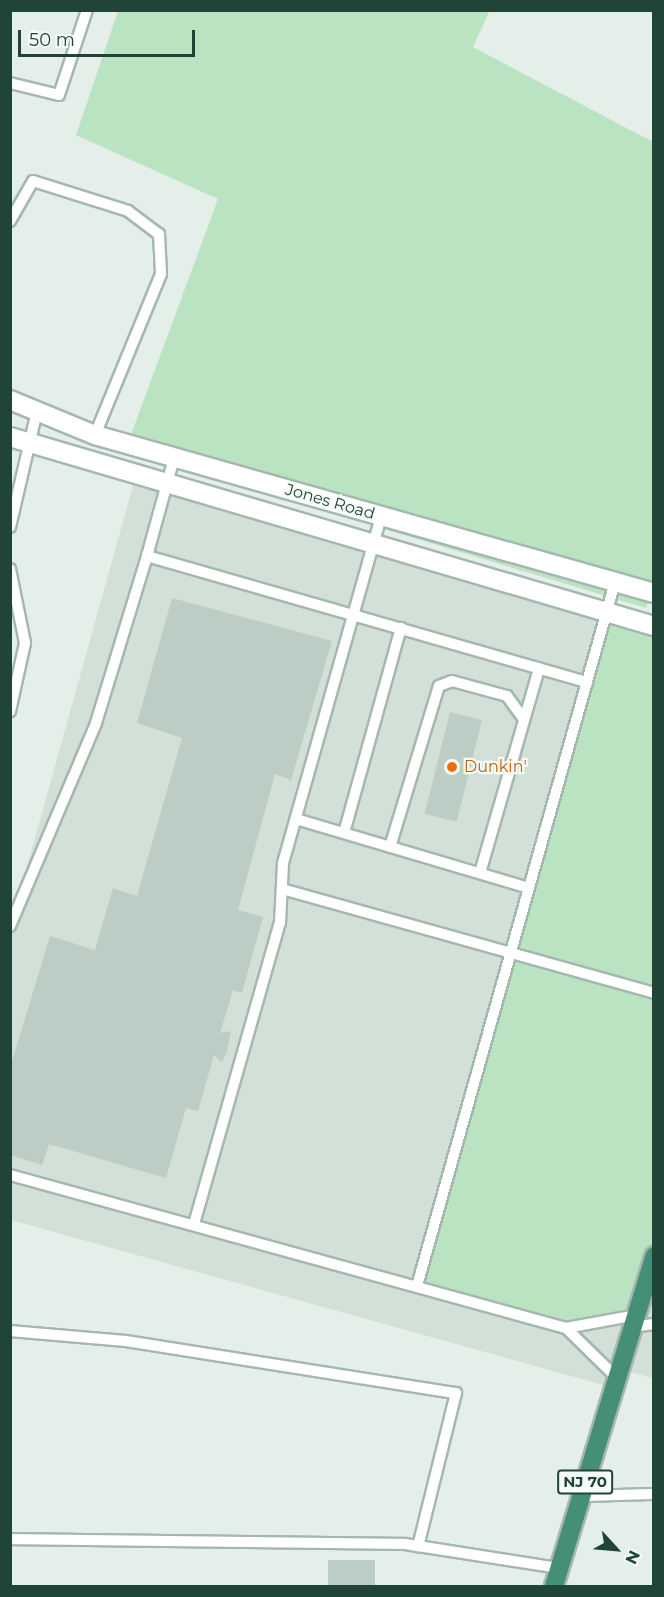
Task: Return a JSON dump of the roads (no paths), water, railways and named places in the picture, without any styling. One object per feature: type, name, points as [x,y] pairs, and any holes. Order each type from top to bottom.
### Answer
[{"type":"highway","name":"NJ 70","points":[[554,1587],[654,1256]]},
{"type":"street","name":"Jones Road","points":[[10,400],[95,435],[654,593]]},
{"type":"street","name":"Jones Road","points":[[10,437],[654,626]]},
{"type":"lane","points":[[10,83],[59,95],[87,10]]},
{"type":"lane","points":[[10,221],[33,181],[128,212],[159,234],[161,274],[95,435]]},
{"type":"lane","points":[[10,527],[37,411]]},
{"type":"lane","points":[[10,926],[96,723],[174,458]]},
{"type":"lane","points":[[194,1224],[279,923],[282,889],[296,819],[381,516]]},
{"type":"lane","points":[[147,556],[587,682]]},
{"type":"lane","points":[[10,569],[25,643],[10,711]]},
{"type":"lane","points":[[417,1286],[615,582]]},
{"type":"lane","points":[[344,833],[401,628]]},
{"type":"lane","points":[[480,873],[539,668]]},
{"type":"lane","points":[[390,847],[439,686],[452,681],[507,696],[524,719]]},
{"type":"lane","points":[[296,819],[529,888]]},
{"type":"lane","points":[[282,889],[654,993]]},
{"type":"lane","points":[[10,1175],[566,1328],[634,1321],[654,1324]]},
{"type":"lane","points":[[566,1328],[617,1378]]},
{"type":"lane","points":[[10,1331],[126,1341],[456,1393],[418,1546]]},
{"type":"lane","points":[[581,1496],[654,1494]]},
{"type":"lane","points":[[10,1539],[418,1546],[560,1568]]},
{"type":"place","name":"Dunkin'","points":[[452,767]]}]
